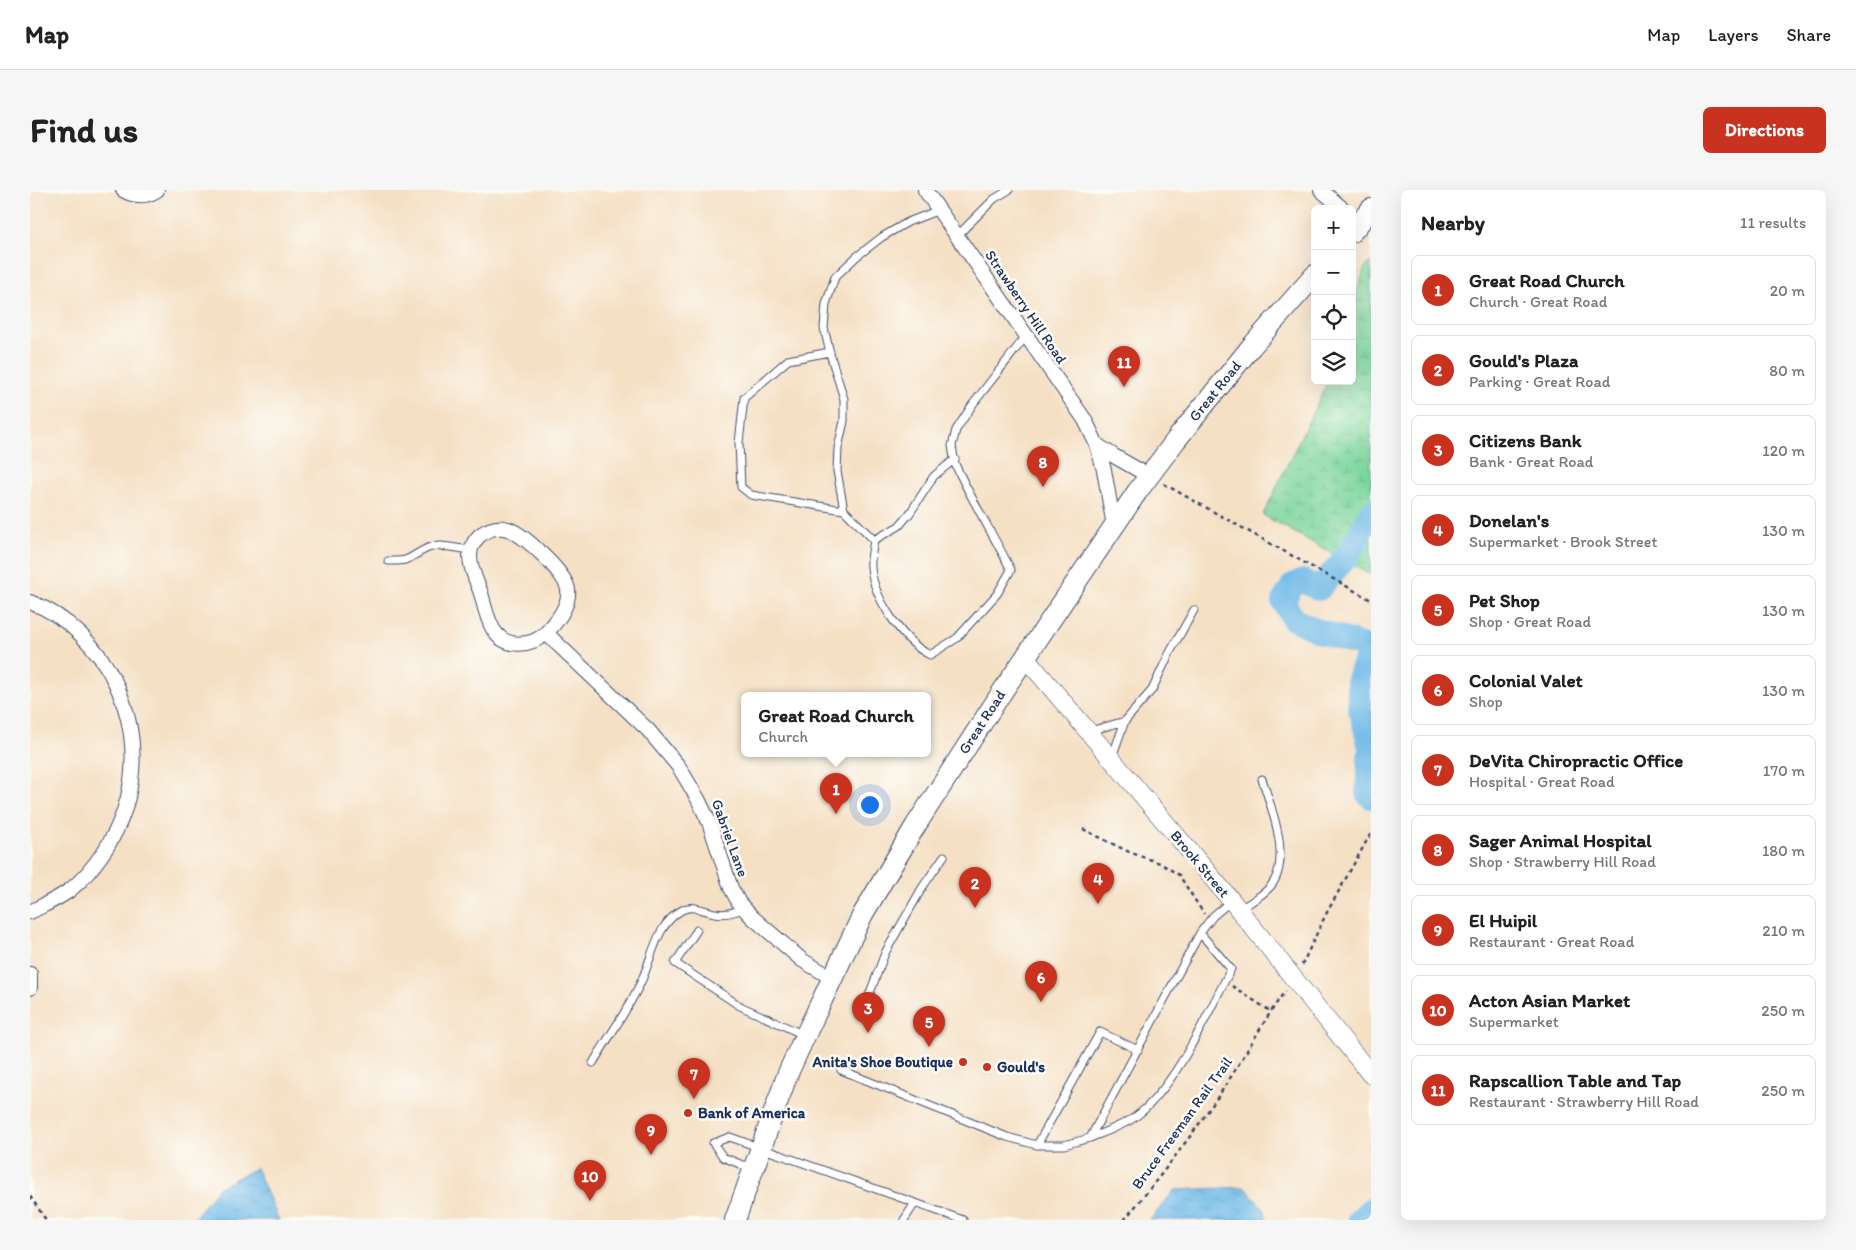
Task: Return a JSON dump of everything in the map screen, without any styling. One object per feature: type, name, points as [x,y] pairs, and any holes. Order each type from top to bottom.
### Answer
[{"type":"main road","name":"Great Road","points":[[735,1220],[788,1073],[875,892],[921,817],[1025,657],[1149,476],[1245,354],[1311,279]]},
{"type":"street","points":[[123,190],[137,195],[150,194],[157,190]]},
{"type":"street","name":"Strawberry Hill Road","points":[[925,190],[1085,420],[1098,445],[1114,526]]},
{"type":"street","points":[[1321,190],[1338,205]]},
{"type":"street","name":"Strawberry Hill Road","points":[[1098,445],[1149,476]]},
{"type":"street","points":[[494,528],[505,528],[515,532],[559,571],[567,584],[567,600],[546,633],[537,640],[518,644],[505,641],[496,634],[490,623],[472,565],[471,550],[483,532],[494,528]]},
{"type":"street","points":[[30,602],[57,616],[76,631],[94,647],[109,670],[128,714],[132,739],[133,770],[122,818],[113,838],[100,858],[71,889],[59,898],[30,912]]},
{"type":"street","name":"Gabriel Lane","points":[[546,633],[648,730],[679,766],[698,798],[731,888],[744,908],[802,960],[832,978]]},
{"type":"street","name":"Brook Street","points":[[1025,657],[1235,906],[1371,1075]]},
{"type":"street","points":[[30,974],[30,988]]},
{"type":"lane","points":[[957,236],[994,199],[1009,190]]},
{"type":"lane","points":[[874,540],[844,510],[837,472],[838,448],[844,421],[844,399],[824,328],[826,304],[835,277],[856,257],[882,237],[908,222],[939,210]]},
{"type":"lane","points":[[874,540],[871,568],[882,601],[906,638],[930,655],[957,638],[997,594],[1011,570],[993,533],[970,497],[954,459],[952,446],[956,430],[973,404],[1026,336]]},
{"type":"lane","points":[[830,352],[788,360],[744,398],[739,443],[741,487],[751,495],[844,510]]},
{"type":"lane","points":[[874,540],[899,526],[910,514],[934,476],[954,459]]},
{"type":"lane","points":[[388,561],[402,562],[413,558],[429,548],[444,547],[471,550]]},
{"type":"lane","points":[[1112,758],[1125,721],[1152,690],[1194,610]]},
{"type":"lane","points":[[1088,731],[1125,721]]},
{"type":"lane","points":[[1090,1138],[1200,933],[1213,916],[1271,886],[1280,865],[1277,830],[1262,779]]},
{"type":"lane","points":[[868,998],[885,953],[922,888],[944,856]]},
{"type":"lane","points":[[593,1063],[638,990],[661,931],[671,918],[683,909],[694,907],[715,914],[732,914],[744,908]]},
{"type":"lane","points":[[697,930],[675,963],[740,1006],[805,1036]]},
{"type":"lane","points":[[841,1070],[1007,1137],[1037,1145],[1064,1145],[1090,1138],[1135,1117],[1159,1094],[1178,1068],[1231,969],[1200,933]]},
{"type":"lane","points":[[1037,1145],[1100,1032],[1138,1050]]},
{"type":"lane","points":[[752,1169],[723,1157],[713,1143],[730,1137],[963,1220]]},
{"type":"lane","points":[[904,1220],[916,1203]]},
{"type":"path","points":[[1149,476],[1371,600]]},
{"type":"path","points":[[1083,829],[1129,852],[1160,863],[1179,875],[1209,921]]},
{"type":"path","points":[[1325,916],[1371,833]]},
{"type":"path","name":"Bruce Freeman Rail Trail","points":[[1124,1220],[1215,1101],[1270,1012],[1224,982]]},
{"type":"path","points":[[30,1196],[46,1220]]},
{"type":"green space","points":[[1371,262],[1371,575],[1263,515],[1326,385],[1356,385],[1356,295],[1365,267]]},
{"type":"water","points":[[256,1168],[279,1220],[193,1220],[218,1188]]},
{"type":"water","points":[[1244,1187],[1264,1208],[1267,1220],[1150,1220],[1175,1190]]},
{"type":"waterway","points":[[1371,512],[1350,552],[1319,589],[1303,581],[1293,585],[1283,601],[1293,619],[1316,630],[1364,646],[1368,652],[1358,679],[1360,709],[1370,747],[1367,793],[1371,797]]},
{"type":"waterway","points":[[1359,1220],[1371,1209]]},
{"type":"place","name":"Rapscallion Table and Tap","points":[[1124,387]]},
{"type":"place","name":"Sager Animal Hospital","points":[[1043,487]]},
{"type":"place","name":"Great Road Church","points":[[836,814]]},
{"type":"place","name":"Donelan's","points":[[1098,904]]},
{"type":"place","name":"Gould's Plaza","points":[[975,908]]},
{"type":"place","name":"Colonial Valet","points":[[1041,1002]]},
{"type":"place","name":"Citizens Bank","points":[[868,1033]]},
{"type":"place","name":"Pet Shop","points":[[929,1047]]},
{"type":"place","name":"Anita's Shoe Boutique","points":[[963,1062]]},
{"type":"place","name":"Gould's","points":[[987,1067]]},
{"type":"place","name":"DeVita Chiropractic Office","points":[[694,1099]]},
{"type":"place","name":"Bank of America","points":[[688,1113]]},
{"type":"place","name":"El Huipil","points":[[651,1155]]},
{"type":"place","name":"Acton Asian Market","points":[[590,1201]]}]
